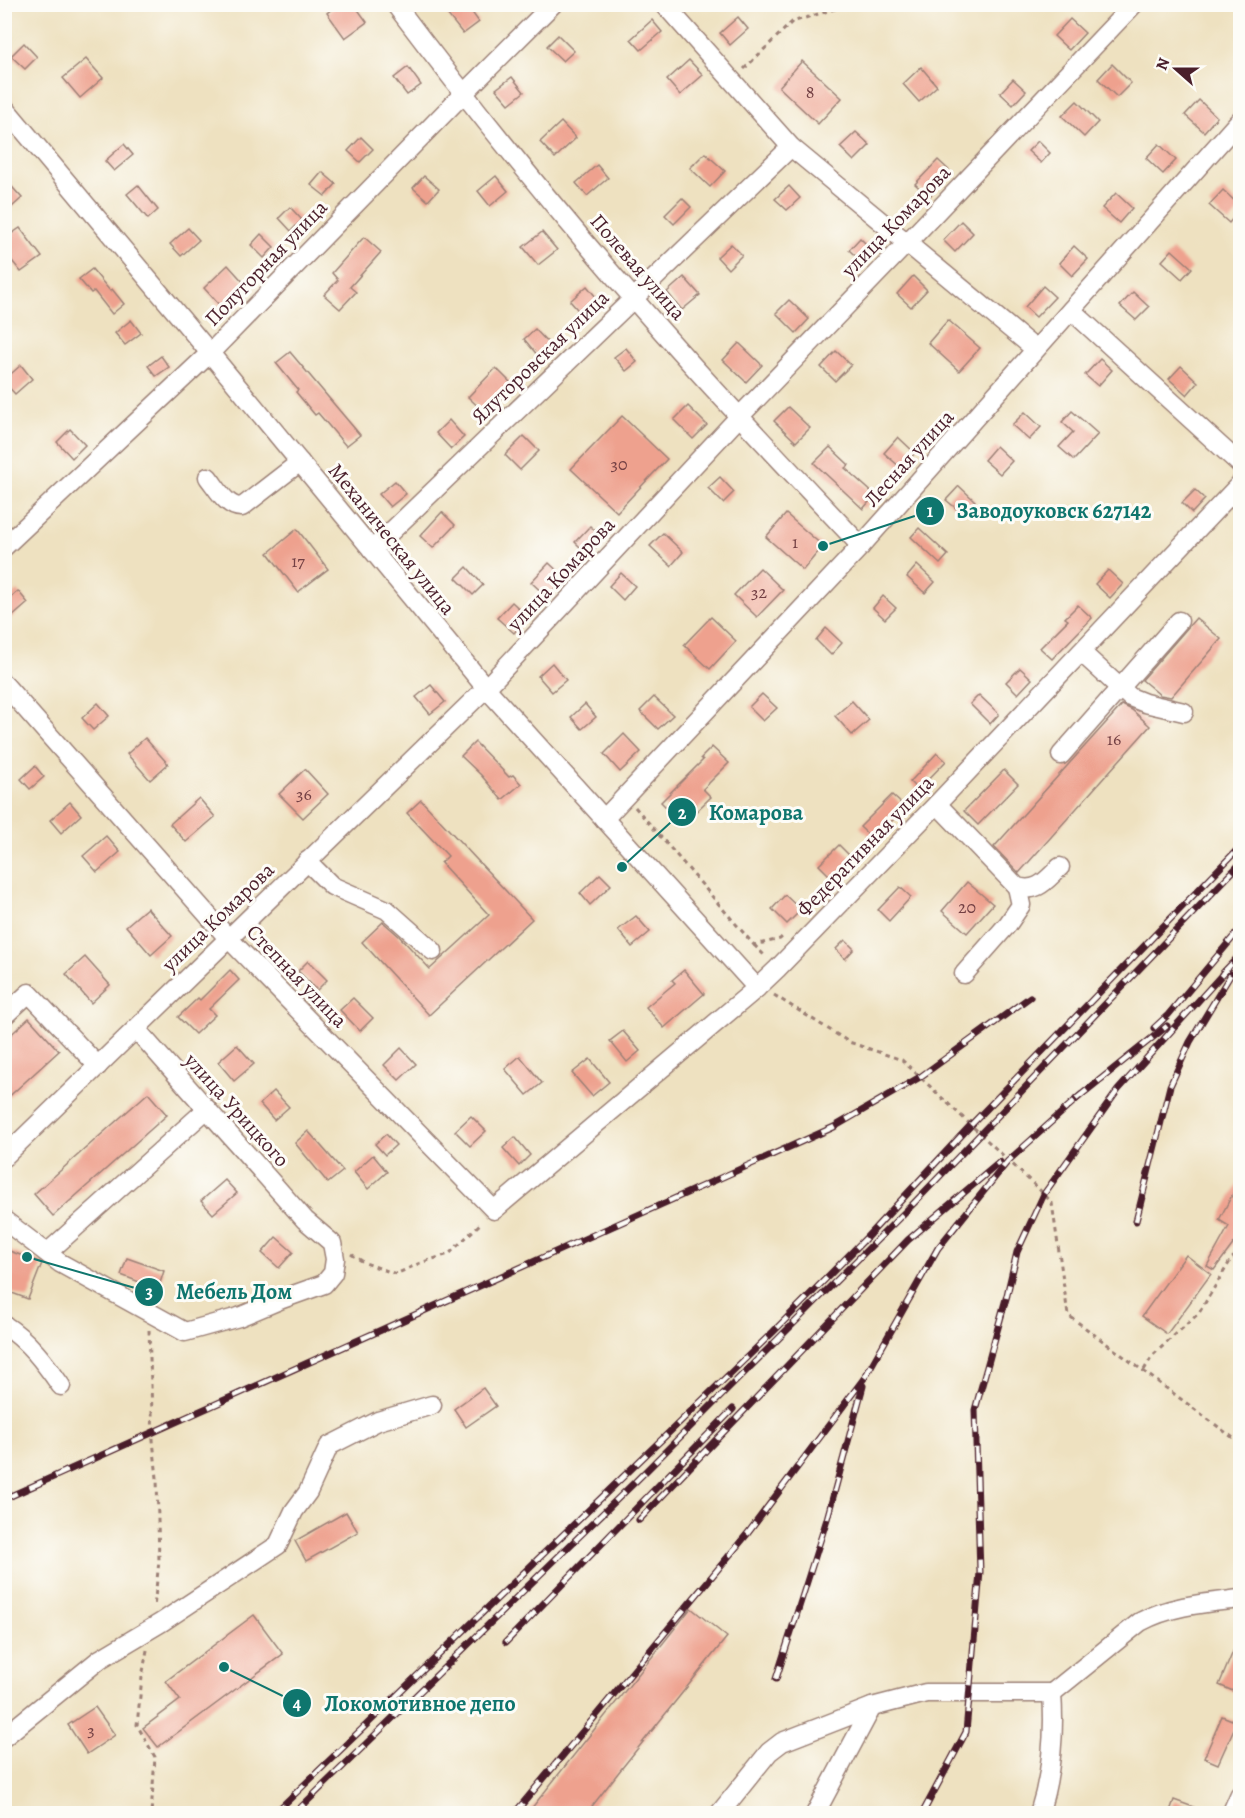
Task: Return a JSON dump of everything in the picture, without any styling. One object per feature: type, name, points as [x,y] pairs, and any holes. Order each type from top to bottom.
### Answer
[{"type":"street","name":"Полевая улица","points":[[395,4],[463,94],[633,298],[739,417],[861,546]]},
{"type":"street","name":"Полугорная улица","points":[[4,547],[210,353],[553,4]]},
{"type":"street","points":[[664,4],[791,147],[1035,349]]},
{"type":"street","name":"улица Комарова","points":[[7,1149],[98,1066],[486,688],[739,417],[1134,4]]},
{"type":"street","name":"Механическая улица","points":[[4,107],[486,688],[763,990]]},
{"type":"street","name":"Лесная улица","points":[[604,819],[861,546],[1240,120]]},
{"type":"street","name":"Ялуторовская улица","points":[[372,550],[791,147]]},
{"type":"street","points":[[1071,309],[1240,464]]},
{"type":"street","points":[[208,477],[230,504],[242,507],[300,462]]},
{"type":"street","name":"Федеративная улица","points":[[494,1210],[763,990],[777,969],[1240,484]]},
{"type":"street","points":[[1061,755],[1179,621]]},
{"type":"street","points":[[1081,652],[1134,700],[1184,712]]},
{"type":"street","name":"Степная улица","points":[[4,684],[228,938],[494,1210]]},
{"type":"street","points":[[937,804],[1017,887],[1027,890],[1040,887],[1060,867]]},
{"type":"street","points":[[307,861],[332,886],[387,910],[433,951]]},
{"type":"street","points":[[964,974],[1008,924],[1021,905],[1017,887]]},
{"type":"street","points":[[4,1016],[29,993],[98,1066]]},
{"type":"street","name":"улица Урицкого","points":[[136,1029],[305,1220],[332,1243]]},
{"type":"street","points":[[53,1258],[207,1109]]},
{"type":"street","points":[[4,1220],[53,1258],[185,1332],[239,1317],[324,1284],[333,1273],[335,1260],[332,1243]]},
{"type":"street","points":[[4,1325],[42,1360],[61,1386]]},
{"type":"street","points":[[4,1737],[100,1659],[162,1622],[278,1545],[294,1511],[308,1492],[329,1446],[378,1421],[432,1405]]},
{"type":"street","points":[[719,1814],[769,1752],[782,1742],[872,1707],[926,1693],[1052,1693],[1140,1622],[1153,1615],[1181,1606],[1240,1599]]},
{"type":"street","points":[[1039,1814],[1050,1771],[1053,1747],[1052,1693]]},
{"type":"street","points":[[815,1814],[872,1707]]},
{"type":"street","points":[[1231,1814],[1240,1794]]},
{"type":"path","points":[[732,81],[792,22],[852,4]]},
{"type":"path","points":[[626,796],[777,969]]},
{"type":"path","points":[[754,945],[780,939],[786,934]]},
{"type":"path","points":[[763,990],[849,1042],[902,1060],[1044,1194],[1052,1203],[1068,1315],[1240,1443]]},
{"type":"path","points":[[332,1243],[365,1263],[396,1274],[420,1263],[449,1254],[494,1210]]},
{"type":"path","points":[[1144,1371],[1153,1355],[1199,1313],[1232,1258],[1240,1253]]},
{"type":"path","points":[[149,1312],[153,1440]]},
{"type":"building","points":[[338,4],[354,4],[367,22],[345,38],[327,13]]},
{"type":"building","points":[[460,4],[466,4],[479,22],[463,34],[447,14]]},
{"type":"building","points":[[738,17],[748,29],[730,45],[720,33]]},
{"type":"building","points":[[1070,19],[1085,33],[1069,50],[1054,36]]},
{"type":"building","points":[[652,20],[662,32],[641,50],[631,39]]},
{"type":"building","points":[[558,35],[574,51],[563,61],[547,46]]},
{"type":"building","points":[[24,43],[37,57],[25,69],[11,56]]},
{"type":"building","points":[[86,59],[103,78],[80,98],[63,78]]},
{"type":"building","points":[[689,60],[703,75],[680,95],[667,80]]},
{"type":"building","points":[[802,61],[842,98],[818,124],[779,87]]},
{"type":"building","points":[[1112,64],[1131,83],[1117,97],[1098,79]]},
{"type":"building","points":[[408,67],[421,85],[407,95],[394,78]]},
{"type":"building","points":[[921,67],[937,86],[919,102],[903,84]]},
{"type":"building","points":[[512,77],[524,92],[509,104],[496,89]]},
{"type":"building","points":[[1013,79],[1026,91],[1013,105],[1000,93]]},
{"type":"building","points":[[1199,100],[1217,117],[1204,132],[1185,115]]},
{"type":"building","points":[[1077,101],[1098,122],[1084,137],[1062,116]]},
{"type":"building","points":[[561,122],[576,138],[555,158],[540,142]]},
{"type":"building","points":[[856,132],[870,145],[854,161],[840,147]]},
{"type":"building","points":[[361,137],[373,149],[360,162],[348,151]]},
{"type":"building","points":[[1038,141],[1050,153],[1041,163],[1028,151]]},
{"type":"building","points":[[124,144],[133,155],[114,171],[105,161]]},
{"type":"building","points":[[1159,144],[1176,160],[1163,174],[1146,158]]},
{"type":"building","points":[[705,153],[725,171],[710,187],[690,168]]},
{"type":"building","points":[[938,160],[952,173],[929,197],[915,184]]},
{"type":"building","points":[[597,165],[608,178],[587,196],[576,183]]},
{"type":"building","points":[[322,172],[336,184],[325,196],[311,185]]},
{"type":"building","points":[[424,176],[439,189],[428,201],[413,188]]},
{"type":"building","points":[[496,176],[508,191],[490,206],[478,191]]},
{"type":"building","points":[[4,178],[22,198],[4,214]]},
{"type":"building","points":[[138,185],[158,210],[148,219],[127,194]]},
{"type":"building","points":[[789,186],[800,198],[787,210],[775,199]]},
{"type":"building","points":[[1223,190],[1240,206],[1240,210],[1229,223],[1209,205]]},
{"type":"building","points":[[1116,193],[1132,208],[1119,223],[1102,208]]},
{"type":"building","points":[[682,198],[691,207],[674,224],[665,215]]},
{"type":"building","points":[[290,207],[302,220],[291,231],[279,218]]},
{"type":"building","points":[[961,221],[973,233],[955,252],[943,240]]},
{"type":"building","points":[[20,228],[42,257],[21,272],[4,251],[4,239]]},
{"type":"building","points":[[188,228],[199,240],[181,256],[170,244]]},
{"type":"building","points":[[542,232],[557,250],[538,265],[523,247]]},
{"type":"building","points":[[261,234],[274,247],[264,258],[251,245]]},
{"type":"building","points":[[364,237],[381,252],[350,287],[356,292],[340,309],[324,295],[338,280],[332,273]]},
{"type":"building","points":[[860,238],[875,253],[864,264],[849,250]]},
{"type":"building","points":[[731,244],[742,255],[728,269],[717,257]]},
{"type":"building","points":[[1074,246],[1088,259],[1072,276],[1059,263]]},
{"type":"building","points":[[1172,250],[1192,268],[1182,279],[1162,261]]},
{"type":"building","points":[[228,265],[246,285],[222,308],[204,288]]},
{"type":"building","points":[[92,269],[124,304],[112,314],[94,291],[91,293],[79,279]]},
{"type":"building","points":[[913,276],[927,290],[911,307],[897,294]]},
{"type":"building","points":[[684,277],[700,295],[682,310],[667,292]]},
{"type":"building","points":[[587,286],[600,302],[583,316],[570,301]]},
{"type":"building","points":[[1043,286],[1055,297],[1036,317],[1025,307]]},
{"type":"building","points":[[1133,292],[1149,307],[1136,320],[1120,306]]},
{"type":"building","points":[[789,300],[809,319],[796,333],[776,313]]},
{"type":"building","points":[[131,320],[141,333],[125,345],[115,333]]},
{"type":"building","points":[[948,320],[980,348],[959,371],[928,343]]},
{"type":"building","points":[[535,329],[551,346],[539,357],[524,339]]},
{"type":"building","points":[[739,343],[762,365],[746,382],[723,360]]},
{"type":"building","points":[[626,348],[637,362],[626,371],[614,357]]},
{"type":"building","points":[[836,351],[851,365],[835,381],[821,367]]},
{"type":"building","points":[[290,352],[360,435],[346,446],[318,413],[315,415],[276,363]]},
{"type":"building","points":[[161,356],[169,367],[156,376],[148,366]]},
{"type":"building","points":[[1100,359],[1112,370],[1098,386],[1085,375]]},
{"type":"building","points":[[21,365],[32,379],[15,394],[4,380]]},
{"type":"building","points":[[1181,366],[1198,382],[1187,395],[1169,379]]},
{"type":"building","points":[[496,368],[514,386],[486,414],[468,397]]},
{"type":"building","points":[[688,406],[707,425],[693,439],[674,420]]},
{"type":"building","points":[[788,407],[810,428],[796,442],[774,421]]},
{"type":"building","points":[[1072,411],[1098,434],[1074,460],[1059,447],[1073,432],[1062,422]]},
{"type":"building","points":[[1025,412],[1041,427],[1029,440],[1012,425]]},
{"type":"building","points":[[622,416],[667,459],[617,512],[571,469]]},
{"type":"building","points":[[449,420],[464,437],[451,449],[436,433]]},
{"type":"building","points":[[70,429],[85,445],[72,458],[57,442]]},
{"type":"building","points":[[524,436],[539,451],[520,470],[505,455]]},
{"type":"building","points":[[898,437],[915,453],[901,468],[884,453]]},
{"type":"building","points":[[996,446],[1012,461],[1000,474],[984,460]]},
{"type":"building","points":[[830,447],[849,465],[845,468],[875,495],[863,509],[814,463]]},
{"type":"building","points":[[720,477],[734,492],[723,503],[708,488]]},
{"type":"building","points":[[395,481],[406,494],[390,507],[379,494]]},
{"type":"building","points":[[959,486],[975,501],[963,514],[946,500]]},
{"type":"building","points":[[1195,490],[1205,499],[1192,513],[1182,503]]},
{"type":"building","points":[[442,512],[455,525],[433,548],[420,536]]},
{"type":"building","points":[[786,514],[823,546],[803,570],[766,537]]},
{"type":"building","points":[[590,526],[604,539],[588,555],[575,542]]},
{"type":"building","points":[[919,528],[948,555],[940,564],[911,537]]},
{"type":"building","points":[[297,529],[328,569],[298,592],[268,553]]},
{"type":"building","points":[[663,533],[683,552],[671,566],[650,546]]},
{"type":"building","points":[[549,563],[565,578],[547,597],[531,582]]},
{"type":"building","points":[[917,565],[935,582],[925,593],[907,577]]},
{"type":"building","points":[[467,567],[483,585],[473,595],[456,578]]},
{"type":"building","points":[[760,568],[783,590],[757,617],[734,595]]},
{"type":"building","points":[[1108,570],[1123,584],[1110,598],[1095,584]]},
{"type":"building","points":[[621,573],[635,586],[623,600],[609,586]]},
{"type":"building","points":[[18,591],[28,603],[4,624],[4,603]]},
{"type":"building","points":[[883,596],[896,608],[885,619],[873,608]]},
{"type":"building","points":[[512,602],[528,617],[514,633],[497,618]]},
{"type":"building","points":[[1078,605],[1092,618],[1052,659],[1040,648],[1068,620],[1065,618]]},
{"type":"building","points":[[711,617],[736,641],[710,669],[684,645]]},
{"type":"building","points":[[1196,618],[1221,639],[1171,697],[1160,695],[1142,680]]},
{"type":"building","points":[[826,628],[842,643],[831,655],[816,640]]},
{"type":"building","points":[[552,663],[566,680],[552,692],[538,676]]},
{"type":"building","points":[[1020,668],[1032,679],[1018,694],[1006,682]]},
{"type":"building","points":[[431,685],[445,702],[430,714],[416,697]]},
{"type":"building","points":[[762,694],[777,708],[763,721],[749,707]]},
{"type":"building","points":[[979,695],[999,714],[990,724],[970,704]]},
{"type":"building","points":[[654,697],[673,715],[658,729],[640,711]]},
{"type":"building","points":[[852,701],[869,720],[852,735],[835,716]]},
{"type":"building","points":[[98,703],[109,716],[93,730],[82,718]]},
{"type":"building","points":[[585,704],[596,717],[582,729],[571,717]]},
{"type":"building","points":[[1122,705],[1132,710],[1150,726],[1019,873],[994,847]]},
{"type":"building","points":[[624,734],[641,752],[620,772],[604,754]]},
{"type":"building","points":[[145,738],[168,764],[150,780],[127,754]]},
{"type":"building","points":[[475,742],[509,777],[513,775],[521,784],[502,800],[461,756]]},
{"type":"building","points":[[712,747],[729,763],[703,789],[711,797],[683,824],[661,802],[703,760],[701,758]]},
{"type":"building","points":[[937,753],[946,761],[918,790],[910,782]]},
{"type":"building","points":[[35,766],[44,777],[30,789],[21,779]]},
{"type":"building","points":[[305,769],[328,794],[303,818],[279,794]]},
{"type":"building","points":[[1004,770],[1018,784],[978,825],[964,811]]},
{"type":"building","points":[[892,795],[905,807],[874,840],[860,827]]},
{"type":"building","points":[[199,798],[215,817],[186,842],[170,824]]},
{"type":"building","points":[[421,800],[532,919],[429,1015],[362,942],[383,922],[430,969],[489,915],[441,863],[448,856],[407,813]]},
{"type":"building","points":[[70,802],[81,815],[61,833],[50,820]]},
{"type":"building","points":[[106,836],[120,852],[97,872],[83,856]]},
{"type":"building","points":[[839,845],[854,860],[835,881],[819,865]]},
{"type":"building","points":[[600,874],[611,885],[590,905],[580,893]]},
{"type":"building","points":[[967,882],[993,904],[967,933],[942,911]]},
{"type":"building","points":[[900,887],[911,897],[889,921],[878,910]]},
{"type":"building","points":[[785,895],[801,910],[787,924],[772,909]]},
{"type":"building","points":[[147,908],[172,936],[151,955],[126,926]]},
{"type":"building","points":[[636,916],[650,932],[632,947],[618,930]]},
{"type":"building","points":[[845,940],[854,949],[845,959],[836,949]]},
{"type":"building","points":[[85,957],[110,985],[91,1003],[66,974]]},
{"type":"building","points":[[308,961],[327,980],[317,990],[298,971]]},
{"type":"building","points":[[230,970],[239,980],[209,1009],[215,1015],[195,1034],[178,1017],[198,998],[200,1000]]},
{"type":"building","points":[[684,970],[704,994],[664,1028],[646,1007],[675,983],[672,980]]},
{"type":"building","points":[[353,998],[373,1018],[360,1031],[340,1010]]},
{"type":"building","points":[[29,1018],[59,1051],[4,1101],[4,1041]]},
{"type":"building","points":[[623,1031],[640,1051],[627,1062],[610,1041]]},
{"type":"building","points":[[237,1045],[254,1064],[234,1081],[218,1062]]},
{"type":"building","points":[[401,1048],[416,1064],[399,1080],[384,1065]]},
{"type":"building","points":[[520,1056],[542,1083],[527,1095],[505,1069]]},
{"type":"building","points":[[590,1059],[609,1082],[592,1096],[572,1073]]},
{"type":"building","points":[[274,1091],[289,1107],[274,1120],[260,1104]]},
{"type":"building","points":[[148,1093],[167,1115],[53,1216],[34,1194]]},
{"type":"building","points":[[471,1116],[486,1131],[470,1146],[455,1131]]},
{"type":"building","points":[[308,1131],[343,1171],[328,1183],[295,1143]]},
{"type":"building","points":[[386,1134],[396,1145],[385,1155],[375,1144]]},
{"type":"building","points":[[515,1137],[530,1155],[519,1166],[503,1148]]},
{"type":"building","points":[[373,1155],[387,1172],[368,1189],[354,1172]]},
{"type":"building","points":[[225,1180],[237,1193],[213,1214],[201,1201]]},
{"type":"building","points":[[1240,1180],[1240,1246],[1234,1243],[1214,1270],[1207,1266],[1229,1226],[1219,1220]]},
{"type":"building","points":[[276,1237],[293,1252],[279,1268],[262,1253]]},
{"type":"building","points":[[4,1249],[42,1263],[28,1299],[4,1290]]},
{"type":"building","points":[[1186,1255],[1211,1274],[1167,1334],[1142,1316]]},
{"type":"building","points":[[127,1258],[164,1271],[158,1289],[121,1275]]},
{"type":"building","points":[[483,1388],[496,1406],[466,1427],[454,1409]]},
{"type":"building","points":[[346,1512],[358,1532],[306,1561],[295,1541]]},
{"type":"building","points":[[691,1608],[727,1637],[586,1814],[527,1814]]},
{"type":"building","points":[[254,1615],[283,1654],[158,1747],[143,1728],[180,1700],[166,1681]]},
{"type":"building","points":[[1240,1635],[1240,1694],[1219,1685]]},
{"type":"building","points":[[95,1707],[115,1735],[87,1754],[68,1725]]},
{"type":"building","points":[[1222,1716],[1237,1722],[1218,1764],[1204,1758]]},
{"type":"building","points":[[1174,1800],[1207,1812],[1207,1814],[1169,1814]]},
{"type":"railway","points":[[274,1814],[773,1332],[1240,847]]},
{"type":"railway","points":[[294,1814],[636,1481],[914,1203],[1240,864]]},
{"type":"railway","points":[[1154,1028],[1168,1015],[1240,929]]},
{"type":"railway","points":[[1222,974],[1240,955]]},
{"type":"railway","points":[[922,1814],[966,1732],[980,1572],[975,1410],[1017,1252],[1044,1194],[1118,1090],[1227,969]]},
{"type":"railway","points":[[1136,1221],[1170,1086],[1190,1042],[1231,974]]},
{"type":"railway","points":[[4,1499],[834,1127],[920,1077],[1030,997]]},
{"type":"railway","points":[[1076,1099],[1167,1026]]},
{"type":"railway","points":[[514,1814],[748,1533],[865,1377],[938,1248],[1008,1161],[1081,1095]]},
{"type":"railway","points":[[639,1520],[908,1240],[1000,1162]]},
{"type":"railway","points":[[776,1679],[827,1519],[863,1386]]},
{"type":"railway","points":[[506,1642],[733,1409]]},
{"type":"place","name":"Заводоуковск 627142","points":[[823,546]]},
{"type":"place","name":"Комарова","points":[[622,867]]},
{"type":"place","name":"Мебель Дом","points":[[27,1257]]},
{"type":"place","name":"Локомотивное депо","points":[[224,1667]]}]
